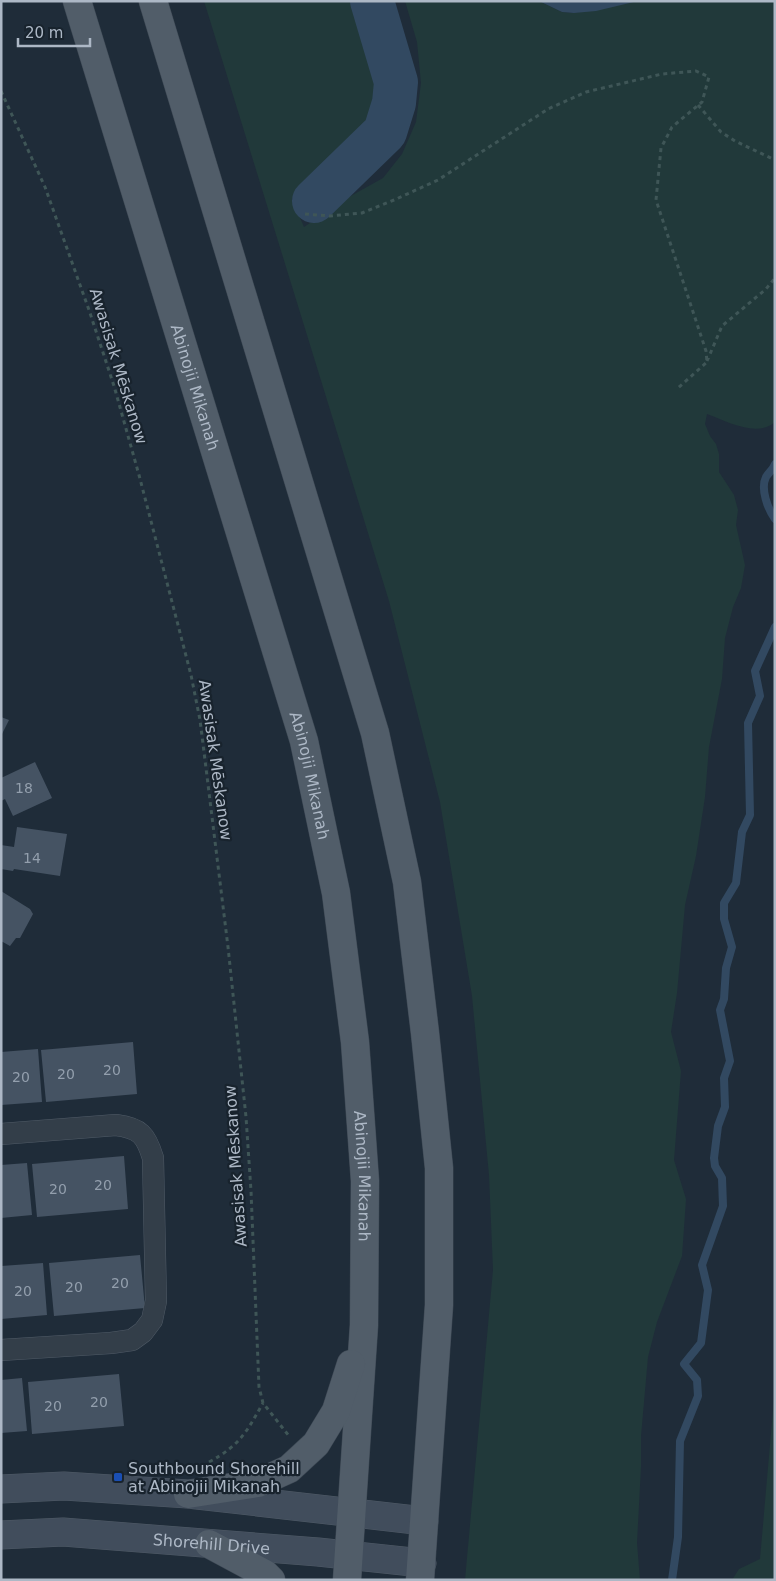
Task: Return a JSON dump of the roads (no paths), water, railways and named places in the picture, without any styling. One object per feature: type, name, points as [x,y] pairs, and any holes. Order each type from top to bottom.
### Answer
[{"type":"main road","name":"Abinojii Mikanah","points":[[77,1],[304,741],[336,893],[355,1042],[365,1181],[364,1325],[348,1568]]},
{"type":"main road","points":[[153,1],[376,733],[407,882],[439,1168],[439,1306],[421,1571]]},
{"type":"main road","points":[[188,1494],[258,1483],[289,1469],[307,1454],[316,1444],[336,1411],[364,1325]]},
{"type":"main road","points":[[209,1544],[265,1574],[271,1580]]},
{"type":"street","points":[[1,1134],[116,1125],[138,1130],[147,1140],[153,1158],[156,1301],[152,1320],[143,1332],[132,1340],[1,1350]]},
{"type":"street","points":[[1,1489],[64,1486],[188,1494],[424,1522]]},
{"type":"street","name":"Shorehill Drive","points":[[1,1535],[63,1532],[318,1552],[348,1568],[421,1571]]},
{"type":"water","points":[[539,1],[638,1],[596,11],[574,13],[562,12]]},
{"type":"waterway","points":[[314,201],[385,132],[394,103],[396,82],[372,1]]},
{"type":"waterway","points":[[775,464],[764,482],[767,504],[775,519]]},
{"type":"waterway","points":[[672,1580],[678,1537],[680,1441],[698,1396],[697,1380],[684,1364],[701,1343],[708,1290],[702,1265],[723,1206],[722,1178],[715,1166],[714,1158],[718,1126],[725,1107],[724,1078],[730,1061],[720,1010],[724,999],[726,968],[732,947],[724,919],[724,903],[736,883],[742,832],[750,815],[748,723],[760,696],[755,671],[775,627]]},
{"type":"place","name":"Southbound Shorehill at Abinojii Mikanah","points":[[118,1477]]}]
